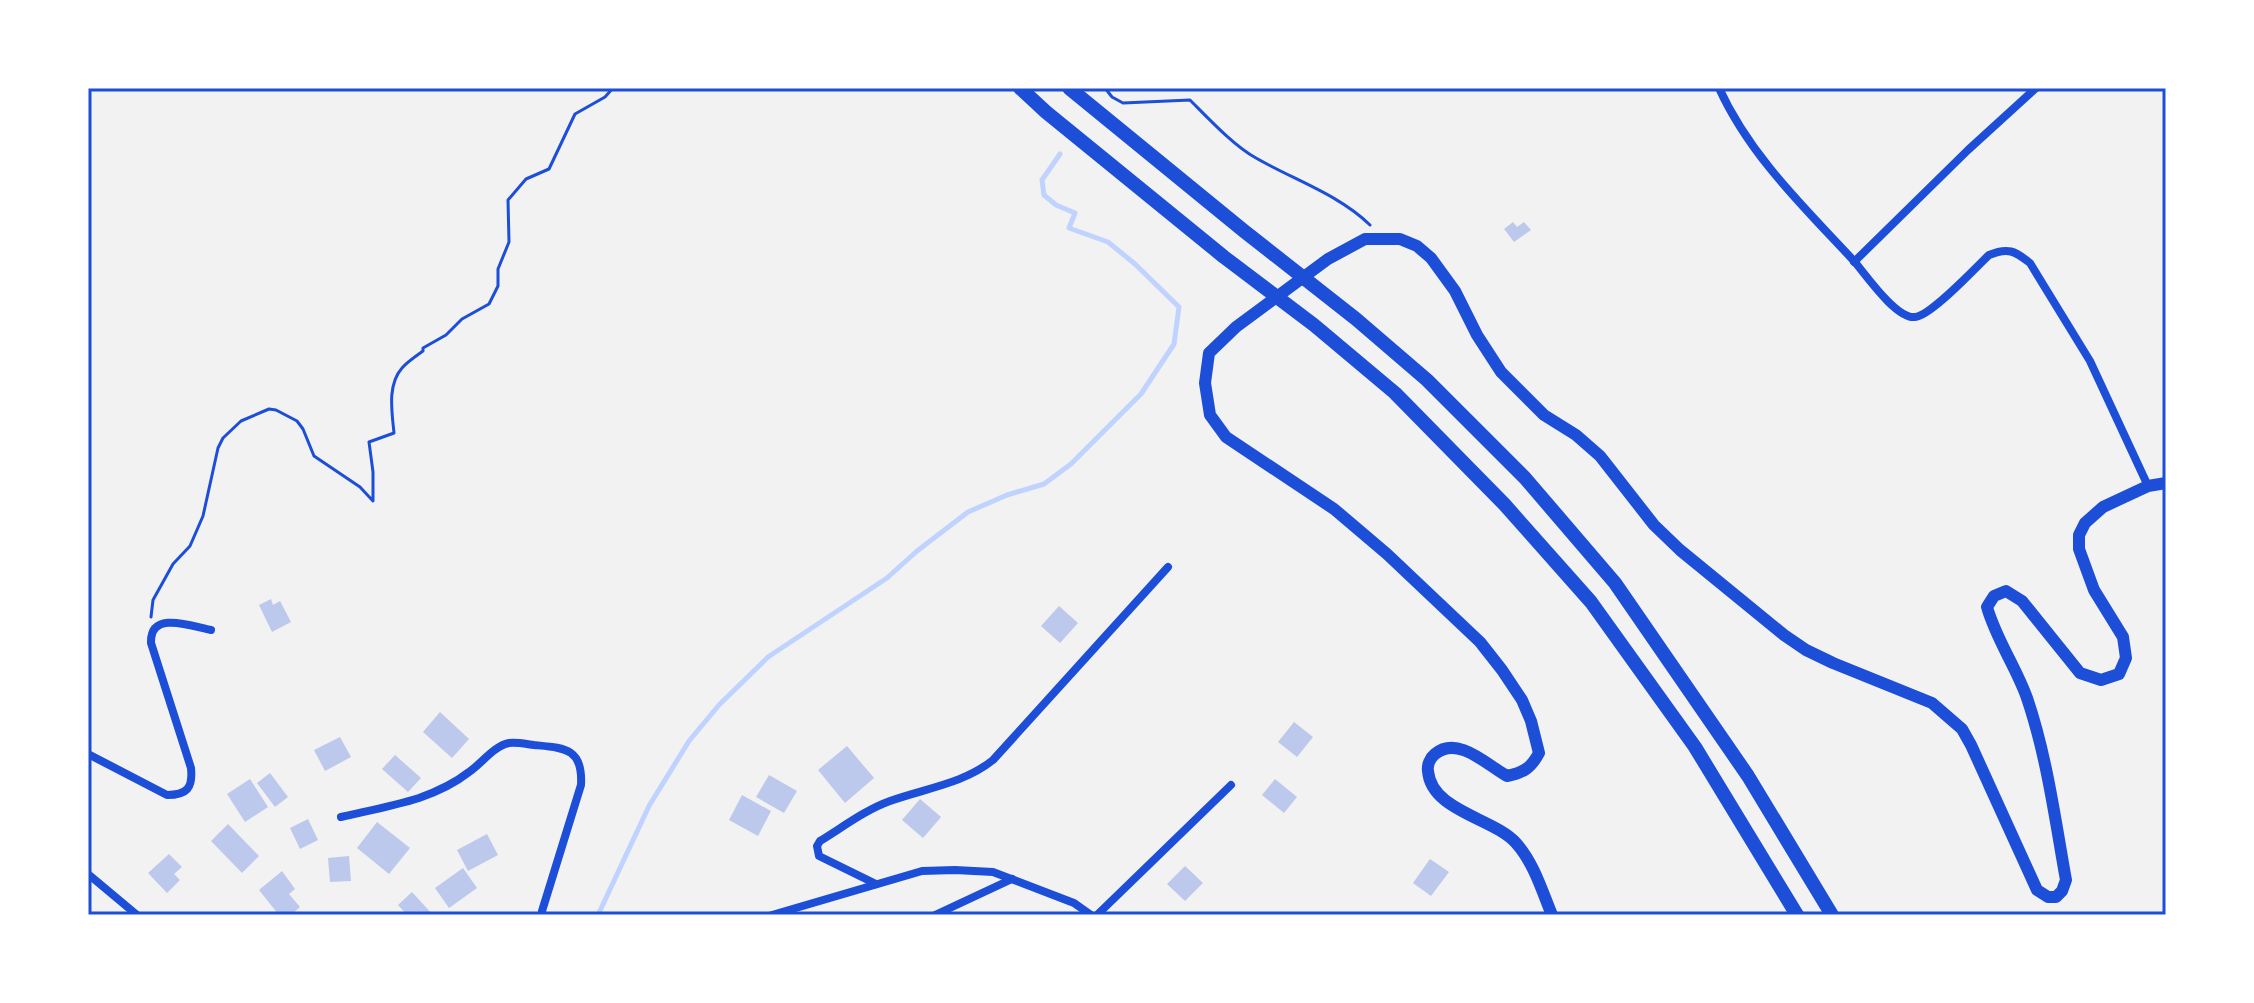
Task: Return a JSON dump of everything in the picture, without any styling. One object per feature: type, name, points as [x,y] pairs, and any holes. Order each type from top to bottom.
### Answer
[{"type":"highway","points":[[1020,88],[1070,132],[1395,393],[1505,505],[1591,602],[1695,747],[1797,915]]},
{"type":"highway","points":[[1069,88],[1356,319],[1427,380],[1525,478],[1624,596],[1748,776],[1832,915]]},
{"type":"main road","points":[[1552,915],[1529,860],[1516,842],[1498,828],[1445,800],[1432,784],[1428,771],[1429,762],[1435,754],[1456,748],[1507,776],[1522,773],[1533,764],[1539,753],[1531,721],[1522,700],[1502,670],[1480,642],[1387,554],[1334,509],[1226,437],[1210,415],[1205,383],[1209,353],[1236,327],[1328,259],[1365,239],[1400,239],[1417,246],[1431,258],[1455,291],[1477,335],[1501,372],[1544,415],[1576,435],[1600,456],[1654,525],[1680,550],[1806,650],[1906,691],[1932,703],[1948,715],[1962,729],[1971,745],[2037,890],[2048,897],[2056,897],[2066,880],[2039,738],[2026,695],[1987,607],[1994,596],[2006,591],[2022,601],[2080,673],[2101,680],[2119,674],[2126,658],[2123,637],[2094,590],[2079,549],[2079,535],[2085,523],[2103,507],[2148,486],[2166,483]]},
{"type":"street","points":[[1719,88],[1730,113],[1792,198],[1897,311],[1917,318],[1930,311],[1989,255],[2002,250],[2018,253],[2030,263],[2090,361],[2148,486]]},
{"type":"street","points":[[1854,262],[2036,88]]},
{"type":"street","points":[[876,884],[819,856],[817,846],[820,841],[888,802],[963,779],[987,765],[1168,567]]},
{"type":"street","points":[[88,754],[167,795],[183,793],[189,787],[191,768],[150,634],[155,627],[172,622],[211,630]]},
{"type":"street","points":[[341,817],[432,792],[468,773],[509,743],[571,751],[578,759],[581,785],[543,915]]},
{"type":"street","points":[[772,915],[922,871],[944,870],[993,872],[1074,903],[1094,915],[1231,785]]},
{"type":"street","points":[[88,874],[137,915]]},
{"type":"street","points":[[935,915],[1012,879]]},
{"type":"path","points":[[155,627],[151,621],[153,600],[173,564],[190,546],[203,516],[218,448],[223,438],[241,421],[269,409],[297,421],[314,456],[360,487],[373,501],[369,442],[394,433],[390,411],[396,376],[423,348],[446,335],[462,319],[489,304],[498,286],[498,269],[509,242],[508,200],[526,179],[549,169],[575,114],[605,97],[613,88]]},
{"type":"path","points":[[1105,88],[1112,97],[1123,103],[1190,100],[1253,156],[1357,212],[1384,239]]},
{"type":"building","points":[[1513,222],[1517,227],[1524,222],[1531,230],[1514,242],[1504,229]]},
{"type":"building","points":[[271,599],[273,605],[280,601],[291,622],[272,632],[259,605]]},
{"type":"building","points":[[1059,606],[1078,623],[1060,643],[1041,626]]},
{"type":"building","points":[[440,712],[469,739],[452,758],[423,732]]},
{"type":"building","points":[[1294,722],[1313,737],[1297,757],[1278,742]]},
{"type":"building","points":[[340,737],[351,757],[325,771],[314,750]]},
{"type":"building","points":[[847,746],[874,778],[845,803],[818,770]]},
{"type":"building","points":[[395,755],[421,778],[408,792],[382,769]]},
{"type":"building","points":[[270,773],[288,797],[275,807],[257,783]]},
{"type":"building","points":[[769,775],[797,791],[784,813],[756,797]]},
{"type":"building","points":[[250,779],[268,807],[245,822],[227,794]]},
{"type":"building","points":[[1275,779],[1297,797],[1284,813],[1262,795]]},
{"type":"building","points":[[742,795],[771,811],[758,836],[729,820]]},
{"type":"building","points":[[920,799],[941,817],[923,838],[902,820]]},
{"type":"building","points":[[308,819],[318,840],[300,849],[290,828]]},
{"type":"building","points":[[377,822],[410,848],[389,874],[357,848]]},
{"type":"building","points":[[228,824],[259,856],[242,873],[211,841]]},
{"type":"building","points":[[487,834],[498,855],[468,871],[457,850]]},
{"type":"building","points":[[169,854],[182,867],[174,874],[180,880],[167,893],[148,873]]},
{"type":"building","points":[[349,856],[351,881],[330,882],[328,858]]},
{"type":"building","points":[[1430,859],[1449,872],[1431,896],[1413,883]]},
{"type":"building","points":[[1185,866],[1203,883],[1185,901],[1167,884]]},
{"type":"building","points":[[463,868],[477,888],[449,908],[435,888]]},
{"type":"building","points":[[282,871],[295,889],[289,894],[300,907],[291,915],[279,915],[259,890]]},
{"type":"building","points":[[412,892],[433,915],[407,915],[398,905]]},
{"type":"waterway","points":[[598,915],[649,806],[689,741],[719,705],[768,657],[887,578],[968,512],[1007,495],[1044,484],[1071,464],[1141,394],[1174,344],[1179,307],[1108,242],[1069,228],[1075,213],[1056,205],[1044,195],[1042,180],[1060,154]]}]
